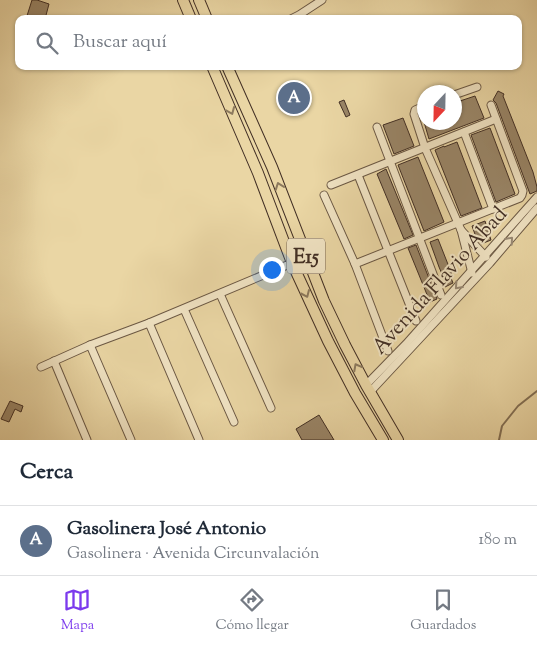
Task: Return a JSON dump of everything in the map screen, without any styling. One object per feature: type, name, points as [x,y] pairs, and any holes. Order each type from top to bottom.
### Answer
[{"type":"highway","points":[[183,0],[189,15]]},
{"type":"highway","points":[[199,0],[205,15]]},
{"type":"highway","name":"E15","points":[[214,70],[272,208],[292,263],[355,394],[383,440]]},
{"type":"highway","points":[[218,79],[229,70]]},
{"type":"highway","name":"E15","points":[[229,70],[272,167],[324,301],[368,389],[398,440]]},
{"type":"highway","points":[[247,148],[261,142]]},
{"type":"highway","points":[[272,208],[285,204]]},
{"type":"street","points":[[300,15],[322,0]]},
{"type":"street","points":[[462,92],[477,87]]},
{"type":"street","points":[[355,264],[419,239],[459,227],[493,209],[520,198],[522,191],[491,105]]},
{"type":"street","points":[[417,109],[414,114],[417,123]]},
{"type":"street","points":[[331,185],[496,119]]},
{"type":"street","points":[[377,127],[441,295]]},
{"type":"street","points":[[419,130],[459,227],[471,272],[476,278]]},
{"type":"street","points":[[464,132],[493,209]]},
{"type":"street","points":[[358,175],[416,321]]},
{"type":"street","points":[[324,195],[355,264],[388,351]]},
{"type":"street","name":"Avenida Flavio Abad","points":[[368,389],[393,358],[537,197]]},
{"type":"street","name":"Avenida Flavio Abad","points":[[368,389],[476,278],[537,208]]},
{"type":"street","points":[[459,227],[490,263]]},
{"type":"street","points":[[40,367],[292,263]]},
{"type":"street","points":[[220,294],[271,408]]},
{"type":"street","points":[[184,308],[234,422]]},
{"type":"street","points":[[149,323],[199,440]]},
{"type":"street","points":[[90,345],[130,440]]},
{"type":"street","points":[[54,361],[87,440]]},
{"type":"building","points":[[32,0],[49,4],[46,15],[27,15]]},
{"type":"building","points":[[498,91],[504,94],[503,96],[533,172],[537,191],[530,194],[496,103],[493,100]]},
{"type":"building","points":[[475,96],[484,118],[462,126],[462,100]]},
{"type":"building","points":[[344,100],[350,115],[346,117],[339,102]]},
{"type":"building","points":[[403,118],[414,146],[394,154],[383,125]]},
{"type":"building","points":[[490,128],[515,194],[496,202],[471,135]]},
{"type":"building","points":[[426,130],[453,130],[429,139]]},
{"type":"building","points":[[457,142],[482,208],[461,216],[435,150]]},
{"type":"building","points":[[418,157],[444,222],[424,231],[398,165]]},
{"type":"building","points":[[386,169],[413,235],[404,239],[377,174]]},
{"type":"building","points":[[485,221],[491,240],[481,244],[472,226]]},
{"type":"building","points":[[438,239],[453,277],[451,278],[453,283],[445,287],[442,282],[445,281],[430,242]]},
{"type":"building","points":[[416,245],[437,299],[430,302],[408,248]]},
{"type":"building","points":[[10,401],[23,406],[21,412],[15,409],[9,422],[1,419]]},
{"type":"building","points":[[319,415],[334,440],[302,440],[296,429]]},
{"type":"waterway","points":[[499,440],[502,426],[518,406],[537,391]]},
{"type":"place","name":"Gasolinera José Antonio","points":[[294,98]]}]
